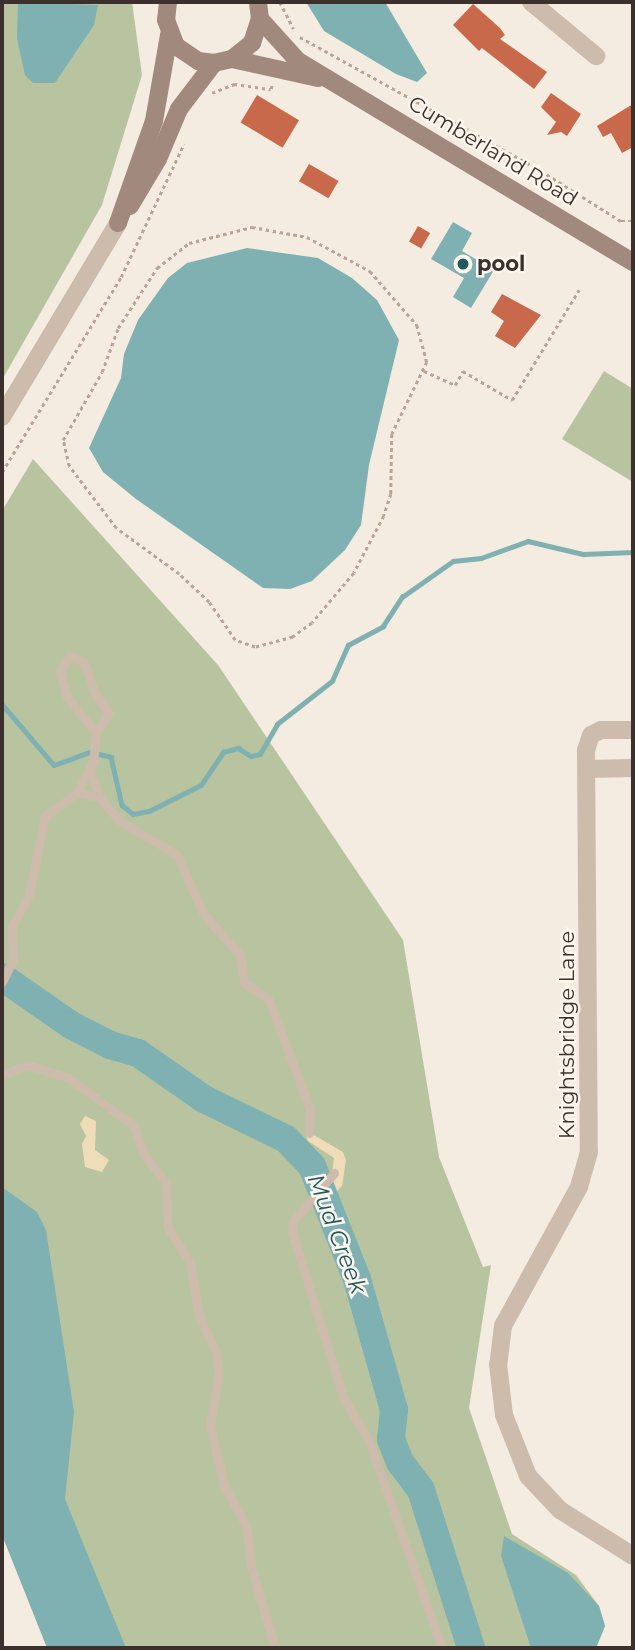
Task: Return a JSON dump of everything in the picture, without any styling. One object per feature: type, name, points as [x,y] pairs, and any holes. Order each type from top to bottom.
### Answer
[{"type":"main road","points":[[159,2],[167,28],[186,55],[214,63],[232,59],[252,43],[261,9]]},
{"type":"main road","points":[[118,223],[154,121],[168,2]]},
{"type":"main road","name":"Cumberland Road","points":[[261,9],[286,52],[328,80],[633,262]]},
{"type":"main road","name":"Cumberland Road","points":[[232,59],[328,80]]},
{"type":"main road","points":[[118,223],[144,187],[189,93],[214,63]]},
{"type":"street","points":[[531,2],[597,56]]},
{"type":"street","points":[[2,417],[118,223]]},
{"type":"street","name":"Knightsbridge Lane","points":[[633,730],[601,730],[592,735],[587,769],[589,1152],[579,1186],[503,1326],[499,1391],[516,1452],[536,1487],[567,1515],[633,1556]]},
{"type":"street","points":[[587,769],[633,768]]},
{"type":"lane","points":[[2,982],[13,959],[12,926],[29,895],[45,817],[77,793],[91,767],[96,738],[109,713],[95,694],[84,662],[69,656],[60,670],[68,697],[96,738]]},
{"type":"lane","points":[[91,767],[99,797],[118,820],[177,855],[204,915],[240,956],[244,982],[269,1000],[310,1109],[309,1133]]},
{"type":"lane","points":[[77,793],[99,797]]},
{"type":"lane","points":[[2,1075],[28,1065],[69,1078],[134,1126],[143,1153],[166,1183],[168,1228],[190,1262],[199,1315],[216,1353],[219,1374],[210,1425],[224,1485],[247,1528],[251,1566],[275,1648]]},
{"type":"lane","points":[[334,1172],[293,1221],[292,1232],[343,1397],[369,1441],[442,1648]]},
{"type":"path","points":[[280,2],[288,23],[310,44],[535,167],[621,221],[633,221]]},
{"type":"path","points":[[203,103],[229,85],[271,89]]},
{"type":"path","points":[[2,472],[131,257],[186,139]]},
{"type":"path","points":[[238,229],[277,229],[307,237],[370,271],[417,325],[424,339],[424,371],[392,434],[391,494],[377,535],[354,573],[312,623],[293,637],[268,646],[235,640],[209,603],[179,574],[116,528],[69,467],[63,450],[64,433],[102,372],[118,328],[157,268],[189,243],[238,229]]},
{"type":"path","points":[[424,371],[455,385],[463,370],[512,400],[579,290]]},
{"type":"green space","points":[[2,2],[132,2],[142,75],[102,205],[2,380]]},
{"type":"green space","points":[[604,371],[633,389],[633,482],[562,439]]},
{"type":"green space","points":[[33,459],[218,665],[403,940],[439,1157],[483,1267],[491,1265],[469,1408],[512,1534],[576,1575],[599,1606],[605,1626],[596,1648],[86,1648],[2,1277],[2,511]]},
{"type":"sand","points":[[85,1116],[96,1121],[95,1150],[109,1160],[102,1172],[85,1167],[82,1144],[86,1136],[80,1124]]},
{"type":"sand","points":[[312,1134],[343,1152],[346,1160],[342,1186],[336,1192],[330,1186],[334,1158],[308,1141],[306,1135]]},
{"type":"water","points":[[18,2],[98,5],[94,25],[55,83],[33,83],[25,75],[17,39]]},
{"type":"water","points":[[306,2],[385,2],[427,73],[417,82],[396,74],[324,31]]},
{"type":"water","name":"pool","points":[[453,222],[472,233],[462,251],[494,270],[471,308],[453,297],[464,278],[431,259]]},
{"type":"water","points":[[247,248],[318,258],[352,278],[377,300],[399,340],[369,465],[361,525],[345,550],[312,581],[290,589],[263,588],[136,499],[103,472],[89,448],[121,378],[124,354],[138,320],[168,278],[187,263]]},
{"type":"water","points":[[2,1187],[37,1212],[46,1230],[74,1412],[65,1499],[126,1648],[47,1648],[2,1535]]},
{"type":"water","points":[[504,1536],[568,1573],[599,1606],[605,1626],[596,1648],[531,1648],[501,1556]]},
{"type":"building","points":[[473,4],[500,28],[505,35],[500,39],[547,72],[534,89],[482,48],[479,51],[453,25]]},
{"type":"building","points":[[551,93],[581,114],[567,136],[561,132],[547,135],[556,122],[541,107]]},
{"type":"building","points":[[257,95],[299,120],[283,148],[241,122]]},
{"type":"building","points":[[633,104],[633,147],[622,153],[611,133],[603,137],[597,126]]},
{"type":"building","points":[[309,164],[338,181],[328,198],[299,181]]},
{"type":"building","points":[[418,226],[430,233],[421,249],[409,242]]},
{"type":"building","points":[[502,294],[541,315],[515,348],[495,336],[504,321],[491,312]]},
{"type":"waterway","points":[[2,704],[54,765],[90,752],[111,757],[122,805],[133,814],[149,811],[201,785],[223,752],[238,748],[251,756],[260,754],[277,724],[332,681],[348,645],[383,626],[402,597],[453,561],[481,558],[528,541],[583,554],[633,552]]},
{"type":"waterway","name":"Mud Creek","points":[[2,977],[71,1025],[110,1045],[138,1053],[204,1099],[286,1139],[312,1166],[357,1279],[394,1410],[391,1439],[400,1462],[421,1490],[471,1648]]},
{"type":"place","name":"pool","points":[[463,264]]}]
